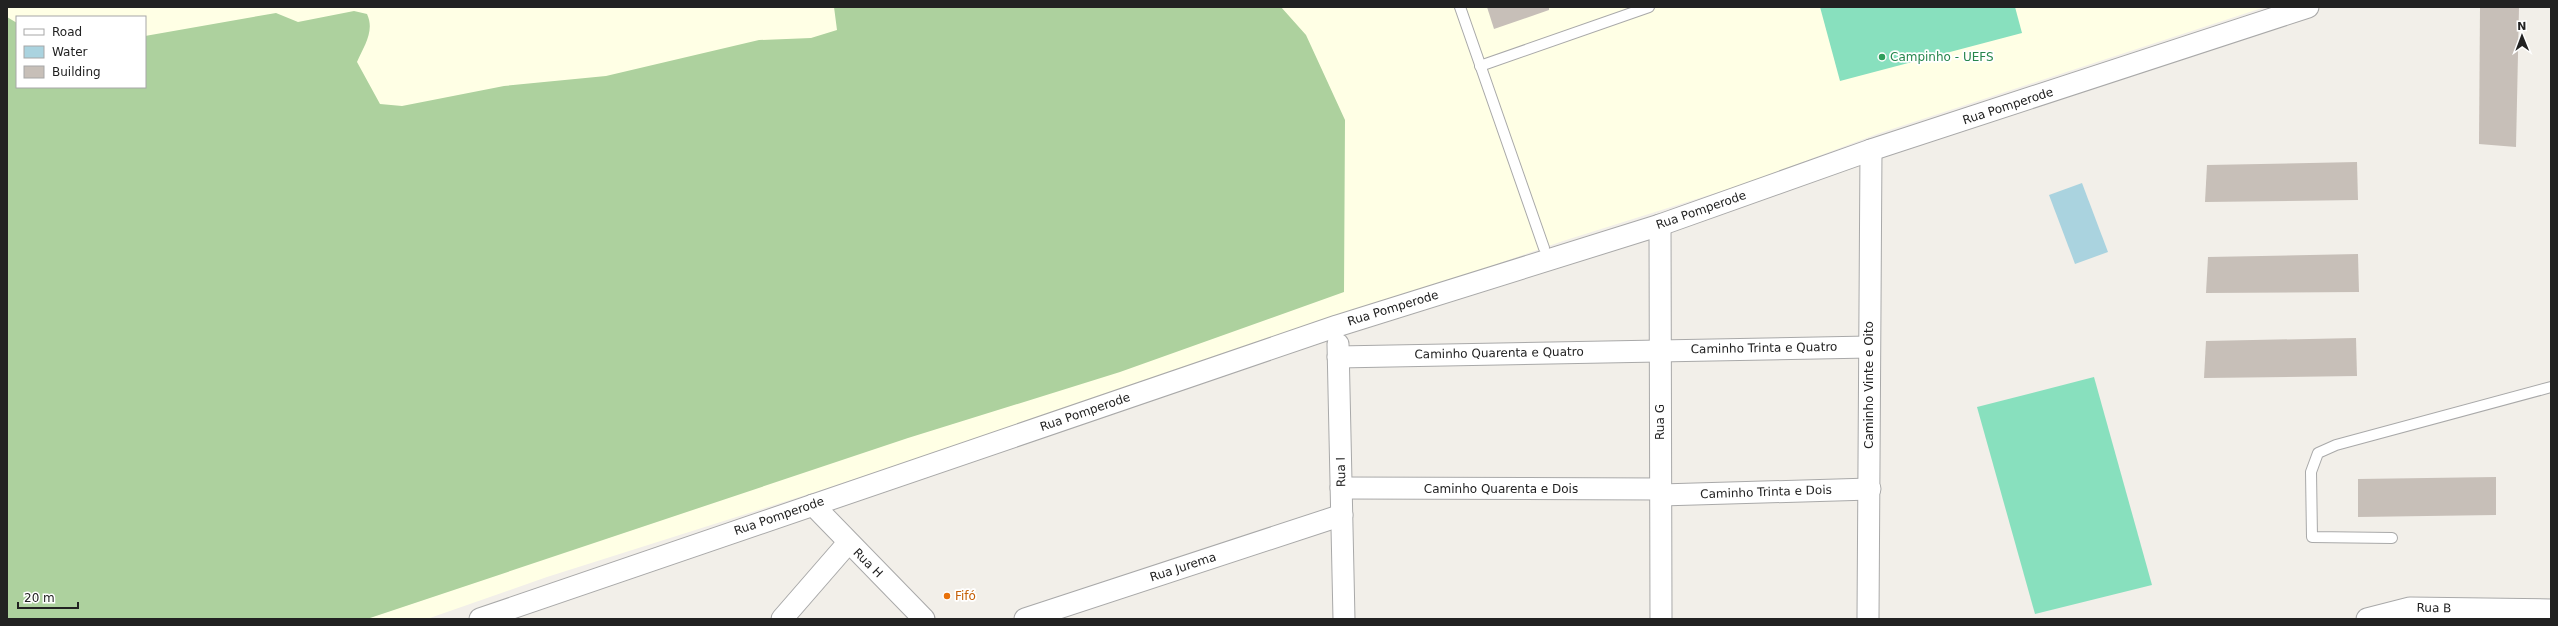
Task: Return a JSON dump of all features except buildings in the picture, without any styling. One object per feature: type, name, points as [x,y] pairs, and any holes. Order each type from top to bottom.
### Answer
[{"type":"street","name":"Rua Pomperode","points":[[480,619],[512,614],[813,505],[1546,254],[1660,225],[1871,150],[2308,7]]},
{"type":"street","name":"Caminho Vinte e Oito","points":[[1868,619],[1871,150]]},
{"type":"street","name":"Rua G","points":[[1660,225],[1661,619]]},
{"type":"street","name":"Rua I","points":[[1336,326],[1344,619]]},
{"type":"street","name":"Caminho Trinta e Quatro","points":[[1660,349],[1869,348]]},
{"type":"street","name":"Caminho Quarenta e Quatro","points":[[1338,357],[1660,349]]},
{"type":"street","name":"Caminho Quarenta e Dois","points":[[1341,488],[1661,492]]},
{"type":"street","name":"Caminho Trinta e Dois","points":[[1661,492],[1870,489]]},
{"type":"street","name":"Rua H","points":[[813,505],[848,543],[924,619]]},
{"type":"street","name":"Rua Jurema","points":[[1024,619],[1342,514]]},
{"type":"street","points":[[782,619],[848,543]]},
{"type":"street","name":"Rua B","points":[[2367,619],[2410,608],[2551,610]]},
{"type":"lane","points":[[1460,7],[1546,254]]},
{"type":"lane","points":[[1480,66],[1643,8]]},
{"type":"lane","points":[[2392,538],[2312,537],[2311,472],[2318,453],[2336,445],[2551,387]]},
{"type":"shaded area","points":[[7,7],[2265,7],[1877,134],[1744,184],[1563,241],[1336,320],[812,493],[547,577],[427,619],[7,619]]},
{"type":"green space","points":[[834,7],[1281,7],[1306,35],[1345,120],[1344,292],[1120,372],[908,438],[367,619],[7,619],[7,17],[16,22],[16,88],[146,88],[146,36],[276,13],[298,22],[354,11],[367,14],[370,26],[368,38],[357,62],[380,104],[402,106],[504,86],[606,76],[759,40],[811,38],[837,30]]},
{"type":"green space","name":"Campinho - UEFS","points":[[1820,7],[2015,7],[2022,33],[1840,81]]},
{"type":"green space","points":[[2094,377],[2152,585],[2035,614],[1977,407]]},
{"type":"water","points":[[2082,183],[2108,252],[2075,264],[2049,195]]},
{"type":"place","name":"Campinho - UEFS","points":[[1882,57]]},
{"type":"place","name":"Fifó","points":[[947,596]]}]
